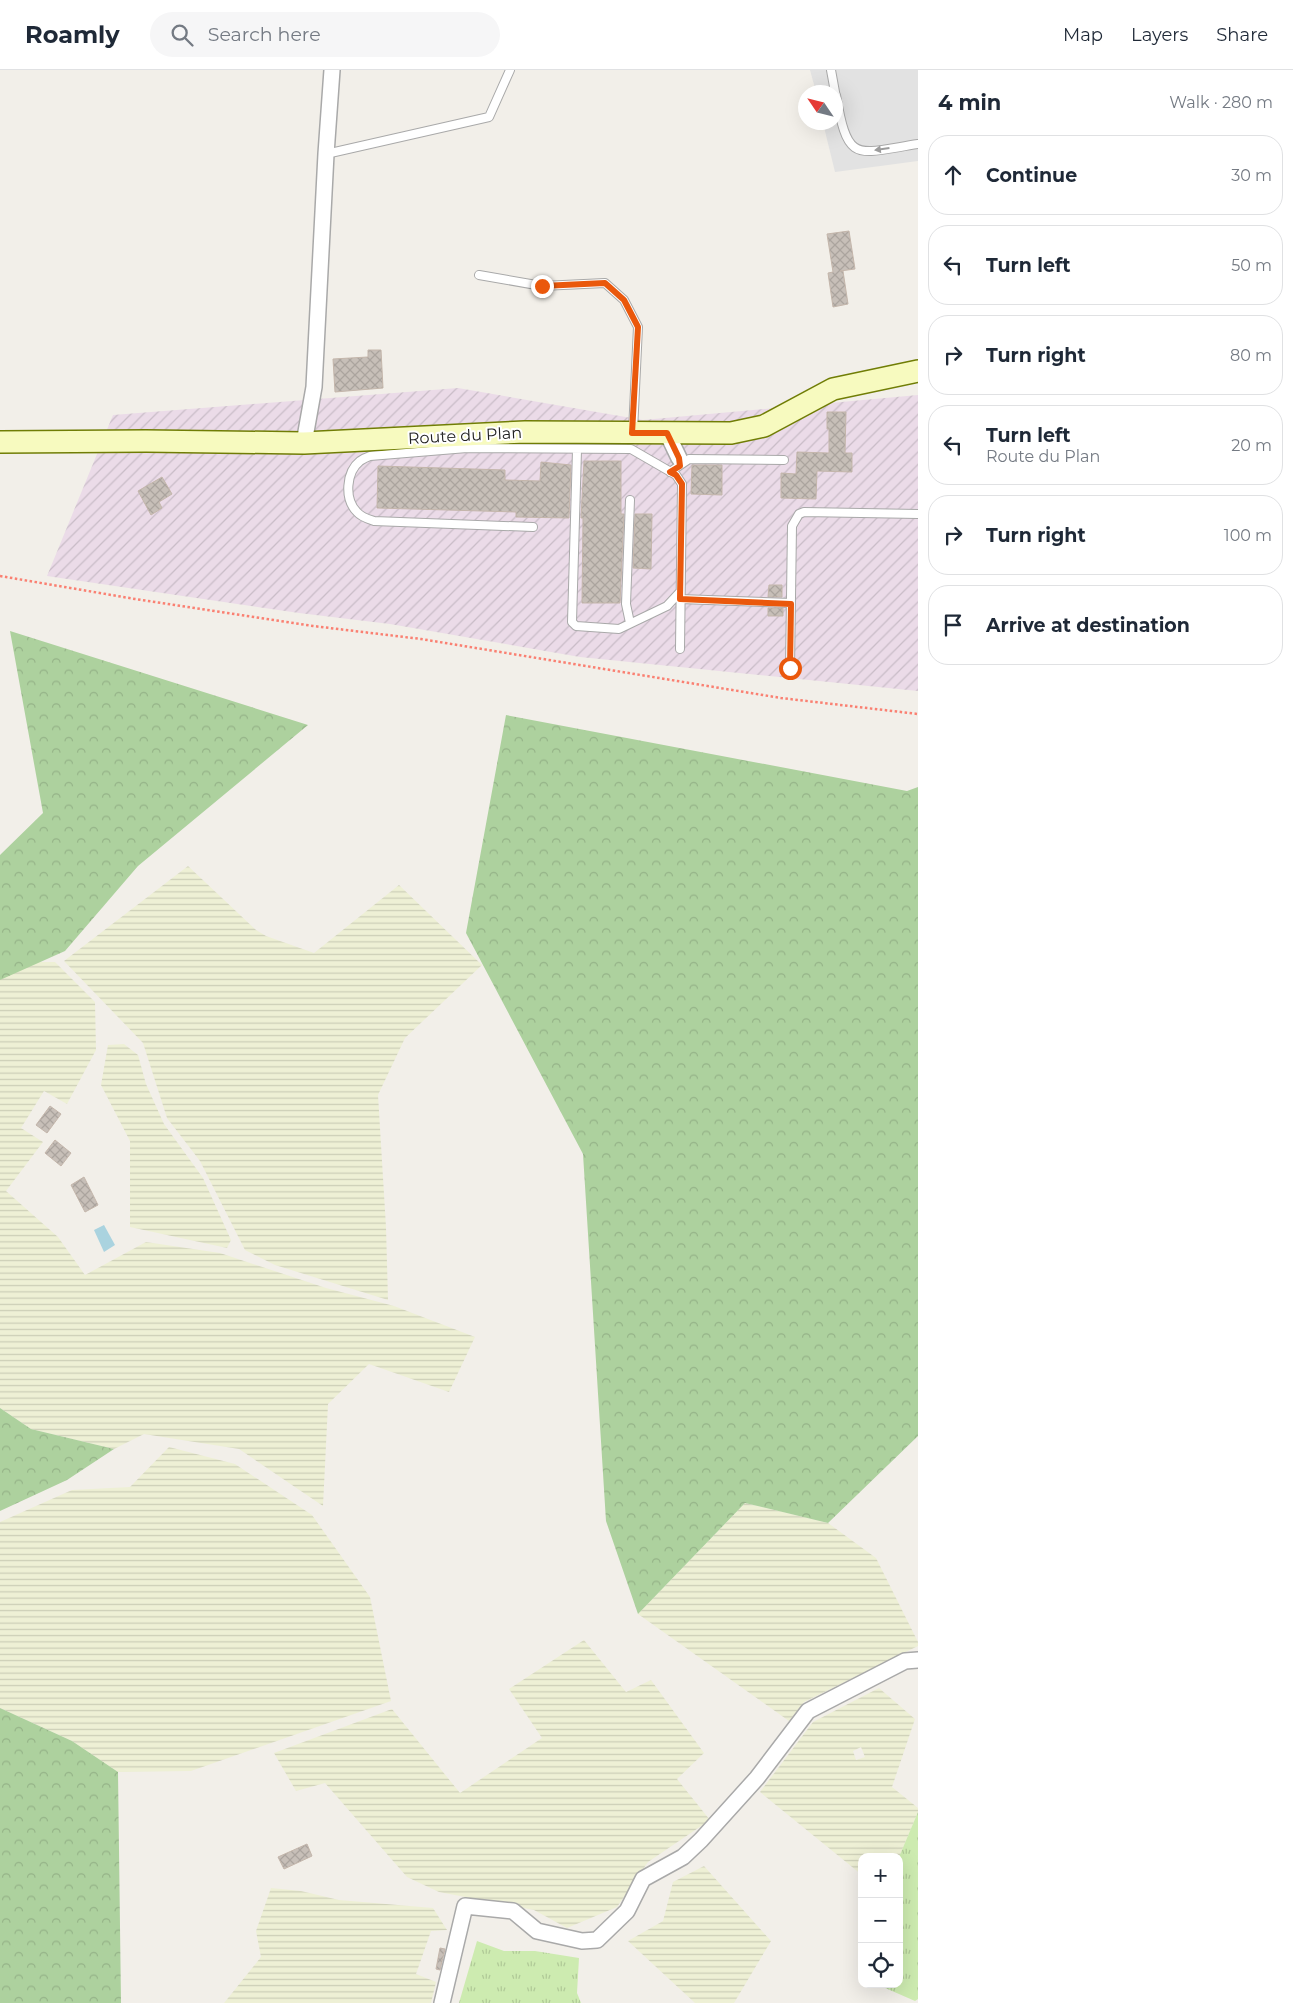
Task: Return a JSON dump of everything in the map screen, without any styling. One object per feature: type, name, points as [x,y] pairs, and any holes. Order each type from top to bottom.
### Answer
[{"type":"street","points":[[304,443],[314,388],[332,70]]},
{"type":"street","name":"Route du Plan","points":[[0,442],[304,443],[525,432],[731,433],[764,426],[833,389],[918,371]]},
{"type":"street","points":[[667,433],[680,462]]},
{"type":"street","points":[[442,2003],[465,1906],[513,1911],[537,1931],[582,1941],[596,1940],[627,1911],[643,1879],[683,1857],[701,1840],[757,1778],[808,1711],[905,1660],[918,1660]]},
{"type":"lane","points":[[326,154],[489,117],[510,70]]},
{"type":"lane","points":[[831,70],[834,85]]},
{"type":"lane","points":[[843,130],[848,143],[857,150],[865,151],[918,144]]},
{"type":"lane","points":[[479,275],[542,286],[605,283],[624,300],[638,327],[632,433]]},
{"type":"lane","points":[[532,527],[374,520],[356,512],[350,499],[348,482],[352,470],[360,461],[370,456],[467,448],[631,449],[676,475],[682,484],[680,650]]},
{"type":"lane","points":[[577,450],[572,622],[576,626],[619,629],[667,606],[680,596],[791,604]]},
{"type":"lane","points":[[670,472],[680,462],[689,459],[784,460]]},
{"type":"lane","points":[[630,500],[626,604],[630,623]]},
{"type":"lane","points":[[790,668],[792,526],[799,514],[804,512],[918,514]]},
{"type":"path","points":[[0,576],[244,615],[421,639],[781,698],[918,714]]},
{"type":"shaded area","points":[[810,70],[918,70],[918,161],[835,172],[825,130],[843,130],[843,85],[814,85]]},
{"type":"shaded area","points":[[458,388],[643,420],[918,395],[918,691],[580,657],[390,624],[299,613],[47,576],[113,415]]},
{"type":"green space","points":[[10,631],[308,725],[138,866],[65,951],[0,980],[0,855],[43,813]]},
{"type":"green space","points":[[506,715],[907,791],[918,787],[918,1436],[828,1523],[745,1503],[638,1614],[606,1521],[583,1154],[466,933]]},
{"type":"green space","points":[[188,866],[256,930],[266,936],[314,953],[399,885],[482,965],[405,1038],[378,1095],[386,1227],[388,1300],[275,1265],[245,1250],[200,1161],[167,1118],[143,1043],[64,961]]},
{"type":"green space","points":[[0,962],[55,962],[95,1002],[96,1050],[67,1104],[44,1091],[21,1128],[43,1142],[6,1191],[58,1237],[85,1275],[146,1242],[220,1253],[326,1288],[394,1306],[475,1337],[449,1392],[369,1364],[328,1404],[323,1506],[239,1449],[144,1434],[114,1449],[31,1429],[0,1408]]},
{"type":"green space","points":[[124,1044],[138,1055],[146,1084],[164,1124],[203,1178],[231,1240],[227,1248],[130,1227],[130,1141],[101,1085],[108,1045]]},
{"type":"green space","points":[[0,1408],[31,1429],[114,1449],[67,1480],[0,1511]]},
{"type":"green space","points":[[169,1447],[235,1464],[312,1515],[370,1597],[391,1701],[191,1771],[118,1772],[72,1741],[0,1708],[0,1522],[72,1490],[130,1487]]},
{"type":"green space","points":[[745,1503],[828,1523],[876,1558],[918,1642],[918,1646],[804,1702],[789,1721],[638,1614]]},
{"type":"green space","points":[[584,1640],[626,1692],[651,1680],[704,1753],[677,1779],[710,1820],[648,1862],[617,1907],[567,1928],[534,1910],[439,1892],[407,1877],[325,1783],[296,1791],[274,1753],[392,1709],[460,1793],[542,1738],[509,1689]]},
{"type":"green space","points":[[879,1688],[915,1719],[892,1787],[918,1808],[901,1853],[858,1853],[858,1872],[760,1792],[813,1722]],"holes":[[[861,1747],[865,1757],[856,1760],[853,1751]]]},
{"type":"green space","points":[[0,1708],[72,1741],[118,1772],[121,2003],[0,2003]]},
{"type":"green space","points":[[918,1812],[918,1999],[915,2001],[885,1988],[903,1988],[903,1853],[901,1853]]},
{"type":"green space","points":[[704,1866],[771,1941],[734,2003],[695,2003],[628,1941],[663,1921],[673,1882]]},
{"type":"green space","points":[[271,1888],[301,1891],[339,1900],[433,1908],[447,1930],[431,1931],[416,1974],[436,1982],[431,2003],[224,2003],[261,1957],[256,1931]]},
{"type":"green space","points":[[477,1941],[504,1951],[535,1951],[579,1958],[577,1993],[581,2003],[459,2003]]},
{"type":"water","points":[[104,1225],[115,1245],[104,1252],[94,1230]]},
{"type":"building","points":[[849,231],[855,269],[840,271],[843,271],[848,304],[833,307],[828,273],[833,272],[827,234]]},
{"type":"building","points":[[368,350],[381,350],[383,388],[335,392],[333,359],[368,357]]},
{"type":"building","points":[[827,412],[846,412],[845,453],[852,453],[852,472],[817,471],[816,499],[781,498],[781,473],[796,474],[797,452],[829,453]]},
{"type":"building","points":[[584,461],[621,461],[621,514],[624,514],[620,603],[582,603],[583,518],[581,518]]},
{"type":"building","points":[[541,462],[571,465],[569,518],[516,517],[516,512],[377,508],[378,466],[505,470],[505,480],[540,481]]},
{"type":"building","points":[[692,465],[722,465],[722,495],[691,494]]},
{"type":"building","points":[[162,477],[172,494],[159,502],[162,508],[151,515],[138,491]]},
{"type":"building","points":[[635,514],[652,514],[651,569],[633,568]]},
{"type":"building","points":[[769,585],[782,585],[782,597],[768,597]]},
{"type":"building","points":[[768,608],[783,608],[783,616],[768,616]]},
{"type":"building","points":[[50,1106],[61,1114],[47,1133],[36,1125]]},
{"type":"building","points":[[55,1140],[71,1153],[61,1166],[45,1153]]},
{"type":"building","points":[[84,1177],[98,1205],[85,1212],[71,1185]]},
{"type":"building","points":[[307,1844],[312,1856],[284,1869],[278,1857]]},
{"type":"building","points":[[440,1948],[445,1949],[440,1970],[436,1969]]},
{"type":"route","points":[[542,286],[605,283],[624,300],[638,327],[632,433],[667,433],[679,458],[680,466],[670,472],[676,475],[682,484],[680,599],[791,604],[790,668]]}]
